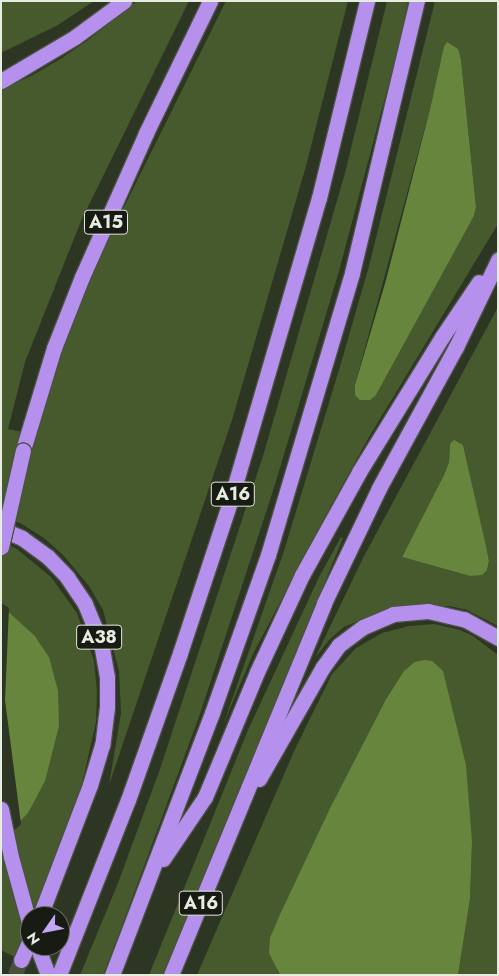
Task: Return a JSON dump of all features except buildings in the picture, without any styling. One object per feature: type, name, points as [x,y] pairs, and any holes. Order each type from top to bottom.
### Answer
[{"type":"highway","points":[[1,81],[75,37],[124,1]]},
{"type":"highway","name":"A15","points":[[1,546],[23,450],[54,348],[82,277],[146,133],[210,1]]},
{"type":"highway","name":"A16","points":[[59,975],[128,800],[180,653],[230,502],[319,198],[367,1]]},
{"type":"highway","name":"A16","points":[[112,975],[149,881],[268,555],[352,273],[417,1]]},
{"type":"highway","name":"A16","points":[[149,881],[204,797],[257,672],[302,576],[359,472],[442,337],[498,254]]},
{"type":"highway","name":"A16","points":[[171,975],[320,612],[349,548],[379,488],[456,347],[498,260]]},
{"type":"highway","name":"A38","points":[[1,529],[22,538],[48,557],[67,578],[89,612],[101,643],[107,677],[107,707],[102,745],[90,785],[44,906]]},
{"type":"highway","name":"A16","points":[[230,830],[323,667],[339,645],[354,632],[372,622],[393,614],[428,611],[464,619],[498,638]]},
{"type":"highway","points":[[1,809],[11,857],[24,906]]},
{"type":"highway","points":[[21,960],[23,956]]},
{"type":"highway","points":[[41,956],[48,975]]},
{"type":"shaded area","points":[[1,1],[94,1],[58,25],[1,53]]},
{"type":"shaded area","points":[[137,1],[189,1],[81,221],[25,362],[8,429],[36,435],[53,372],[88,280],[226,1],[348,1],[306,166],[232,420],[109,785],[121,713],[119,671],[103,610],[89,586],[64,556],[44,538],[20,523],[1,516],[1,89],[31,76],[62,58],[87,41]]},
{"type":"shaded area","points":[[387,1],[408,1],[399,45],[339,271],[273,491],[200,714],[103,975],[80,975],[118,883],[160,769],[263,456],[345,173]]},
{"type":"shaded area","points":[[435,1],[497,1],[498,224],[369,437],[328,511],[253,654],[223,725],[284,551],[369,266]],"holes":[[[447,42],[461,60],[476,207],[474,216],[376,395],[355,385],[430,109],[444,46]]]},
{"type":"shaded area","points":[[447,42],[458,49],[461,60],[476,207],[474,216],[376,395],[370,400],[360,400],[355,395],[355,385],[386,280],[430,109],[444,46]]},
{"type":"shaded area","points":[[498,307],[498,626],[467,610],[450,606],[390,608],[344,627],[330,639],[315,658],[364,556]],"holes":[[[450,444],[463,445],[489,561],[487,570],[470,576],[402,557],[444,475],[449,462]]]},
{"type":"shaded area","points":[[454,440],[463,445],[486,546],[489,561],[487,570],[482,575],[470,576],[402,557],[444,475],[449,462],[450,444]]},
{"type":"shaded area","points":[[341,537],[343,538],[168,963],[162,975],[149,975],[248,730],[319,577]]},
{"type":"shaded area","points":[[1,541],[17,549],[51,577],[77,613],[94,661],[97,691],[96,722],[79,797],[35,906],[20,906],[20,944],[15,957],[1,950],[1,840],[49,657],[35,636],[1,605]]},
{"type":"shaded area","points":[[1,605],[35,636],[49,657],[58,691],[59,726],[45,781],[28,813],[3,839]]},
{"type":"shaded area","points":[[434,624],[460,630],[473,636],[498,655],[498,975],[458,975],[470,899],[472,842],[385,701],[330,808],[281,912],[277,971],[280,975],[197,975],[295,749],[332,674],[356,648],[382,633],[409,626]]},
{"type":"shaded area","points":[[432,661],[443,671],[466,765],[472,842],[470,899],[458,975],[280,975],[269,953],[270,938],[281,912],[330,808],[385,701],[404,671],[415,662]]},
{"type":"pier","points":[[1,603],[9,608],[5,700],[21,824],[1,843]]},
{"type":"tunnel","points":[[15,975],[21,960]]}]
